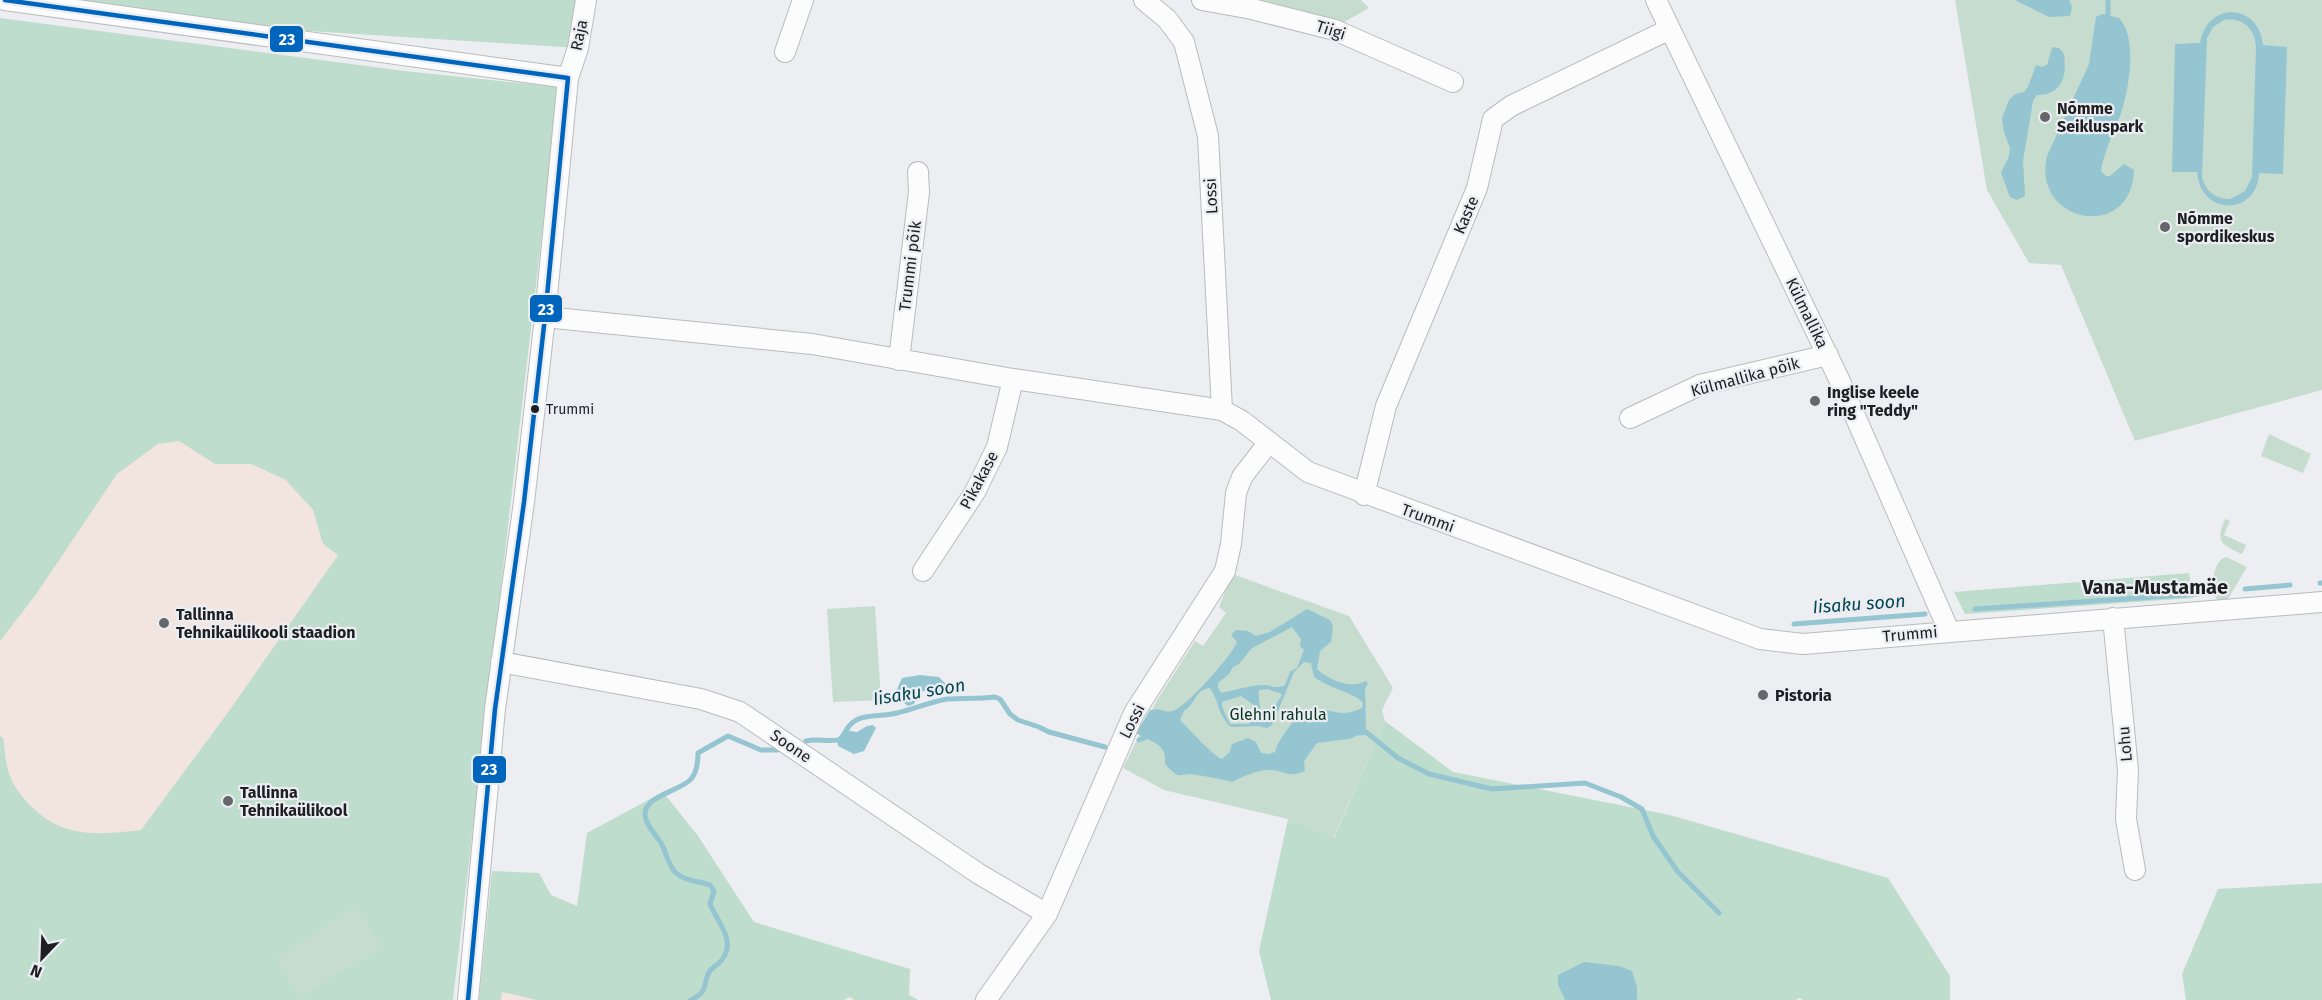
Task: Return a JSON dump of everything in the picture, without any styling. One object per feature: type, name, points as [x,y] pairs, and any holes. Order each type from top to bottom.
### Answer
[{"type":"street","points":[[5,0],[568,78]]},
{"type":"street","name":"Raja","points":[[468,1000],[501,662],[524,502],[568,78],[578,48],[586,0]]},
{"type":"street","points":[[785,52],[803,0]]},
{"type":"street","name":"Lossi","points":[[1144,0],[1167,19],[1184,42],[1208,136],[1222,410]]},
{"type":"street","name":"Tiigi","points":[[1202,0],[1245,7],[1335,30],[1453,82]]},
{"type":"street","name":"Külmallika","points":[[1656,0],[1828,355],[1949,631]]},
{"type":"street","name":"Kaste","points":[[1365,495],[1386,406],[1477,188],[1493,119],[1511,106],[1670,29]]},
{"type":"street","name":"Trummi põik","points":[[899,360],[919,192],[918,172]]},
{"type":"street","name":"Trummi","points":[[545,317],[812,344],[1013,379],[1222,410],[1242,421],[1308,472],[1365,495],[1760,639],[1803,644],[2322,602]]},
{"type":"street","name":"Külmallika põik","points":[[1630,418],[1700,385],[1828,355]]},
{"type":"street","name":"Pikakase","points":[[923,572],[975,492],[997,447],[1013,379]]},
{"type":"street","name":"Lossi","points":[[986,1000],[1047,914],[1134,713],[1225,571],[1231,544],[1236,493],[1246,470],[1269,442]]},
{"type":"street","name":"Lohu","points":[[2113,618],[2128,770],[2126,819],[2134,870]]},
{"type":"street","name":"Soone","points":[[501,662],[701,699],[740,712],[979,874],[1047,914]]},
{"type":"shaded area","name":"Tallinna Tehnikaülikool","points":[[216,350],[477,602],[434,1000],[0,1000],[0,396]]},
{"type":"shaded area","points":[[502,990],[549,1000],[483,1000]]},
{"type":"green space","points":[[29,0],[586,0],[578,48],[165,22]]},
{"type":"green space","points":[[1244,0],[1361,0],[1369,8],[1337,26]]},
{"type":"green space","name":"Nõmme spordikeskus","points":[[1955,0],[2322,0],[2322,390],[2135,441],[2061,265],[2029,263],[1987,190]]},
{"type":"green space","points":[[0,18],[405,71],[559,87],[453,1000],[0,1000],[0,736],[3,738],[9,774],[16,787],[27,802],[53,823],[80,832],[109,833],[141,830],[229,711],[338,555],[323,544],[313,510],[286,480],[251,464],[215,464],[179,441],[158,444],[117,474],[37,593],[0,641]],"holes":[[[355,906],[380,946],[301,997],[276,958]]]},
{"type":"green space","points":[[2269,434],[2311,454],[2303,473],[2261,456]]},
{"type":"green space","points":[[2225,519],[2230,521],[2224,535],[2246,545],[2242,554],[2229,548],[2220,538]]},
{"type":"green space","points":[[2226,557],[2247,567],[2228,599],[2217,600],[2213,590],[2215,570],[2221,560]]},
{"type":"green space","points":[[2189,573],[2193,598],[1965,614],[1954,592]]},
{"type":"green space","name":"Glehni rahula","points":[[1232,574],[1349,616],[1393,688],[1382,710],[1385,721],[1333,839],[1288,819],[1164,790],[1123,768],[1157,700],[1195,641],[1203,646],[1226,613],[1219,607]]},
{"type":"green space","points":[[875,606],[881,700],[833,702],[827,609]]},
{"type":"green space","points":[[1385,721],[1453,772],[1670,815],[1888,878],[1950,976],[1950,1000],[1803,1000],[1800,998],[1795,1000],[1637,1000],[1558,985],[1565,1000],[1271,1000],[1259,951],[1288,819],[1334,838]]},
{"type":"green space","points":[[663,792],[698,836],[754,922],[910,969],[909,995],[918,1000],[854,1000],[850,997],[844,1000],[537,1000],[502,992],[501,1000],[479,1000],[492,871],[539,873],[551,895],[577,906],[587,833]]},
{"type":"green space","points":[[2322,883],[2322,1000],[2186,1000],[2182,974],[2218,889]]},
{"type":"green space","points":[[355,906],[380,946],[301,997],[275,958]]},
{"type":"water","points":[[2015,0],[2069,0],[2072,7],[2070,16],[2049,17]]},
{"type":"water","points":[[2223,13],[2243,14],[2253,21],[2260,32],[2263,45],[2287,47],[2283,174],[2259,173],[2256,187],[2249,197],[2229,206],[2208,197],[2201,187],[2197,172],[2172,172],[2175,44],[2200,43],[2203,31],[2209,22]],"holes":[[[2224,20],[2242,22],[2250,29],[2256,47],[2252,177],[2245,191],[2230,199],[2220,198],[2212,193],[2202,177],[2207,38],[2213,27]]]},
{"type":"water","points":[[2102,14],[2119,18],[2125,27],[2130,64],[2124,103],[2101,171],[2106,176],[2110,176],[2124,164],[2134,170],[2129,193],[2117,208],[2101,215],[2084,216],[2067,209],[2054,197],[2046,179],[2047,156],[2089,64],[2096,17]]},
{"type":"water","points":[[2054,47],[2059,48],[2064,54],[2065,70],[2057,88],[2052,92],[2037,95],[2033,101],[2023,161],[2025,196],[2017,200],[2010,197],[2001,173],[2010,148],[2002,118],[2009,100],[2015,94],[2024,92],[2028,87],[2036,65],[2042,67],[2047,65]]},
{"type":"water","points":[[1307,609],[1330,620],[1333,626],[1331,642],[1320,651],[1317,669],[1328,677],[1347,684],[1366,681],[1368,684],[1365,688],[1366,732],[1349,739],[1317,743],[1304,761],[1305,771],[1298,773],[1264,770],[1232,782],[1175,773],[1165,764],[1161,747],[1136,733],[1150,710],[1173,711],[1197,692],[1233,649],[1237,642],[1231,635],[1236,630],[1248,631],[1256,636],[1270,632]],"holes":[[[1292,627],[1301,639],[1300,646],[1304,650],[1297,668],[1290,672],[1285,685],[1254,686],[1221,693],[1218,683],[1229,674],[1233,667],[1239,664],[1252,648]],[[1304,662],[1311,663],[1314,677],[1359,699],[1363,703],[1362,708],[1341,713],[1307,710],[1289,727],[1275,752],[1261,753],[1256,742],[1248,738],[1232,744],[1229,753],[1222,759],[1180,720],[1184,711],[1198,694],[1210,688],[1223,718],[1231,727],[1267,728],[1272,725],[1294,672]],[[1267,689],[1282,695],[1265,722],[1261,720],[1259,690]],[[1241,696],[1254,705],[1256,712],[1254,721],[1248,724],[1230,724],[1222,702]]]},
{"type":"water","points":[[920,675],[939,677],[954,692],[936,694],[928,690],[920,692],[914,704],[908,706],[897,689],[902,678]]},
{"type":"water","points":[[873,725],[876,728],[864,751],[854,754],[838,746],[837,739],[844,730],[857,732]]},
{"type":"water","points":[[1584,962],[1619,966],[1632,971],[1637,987],[1637,1000],[1565,1000],[1558,985],[1558,975]]},
{"type":"waterway","points":[[2108,1],[2108,14]]},
{"type":"waterway","name":"Iisaku soon","points":[[2245,589],[2290,585]]},
{"type":"waterway","name":"Iisaku soon","points":[[2218,592],[2227,592]]},
{"type":"waterway","name":"Iisaku soon","points":[[1975,609],[2198,594]]},
{"type":"waterway","name":"Iisaku soon","points":[[1794,624],[1925,614]]},
{"type":"waterway","name":"Iisaku soon","points":[[806,741],[842,739],[852,723],[865,717],[888,715],[947,699],[995,697],[1000,699],[1010,714],[1018,720],[1049,732],[1105,747]]},
{"type":"waterway","name":"Iisaku soon","points":[[1360,733],[1366,732],[1398,758],[1429,774],[1492,789],[1585,783],[1621,797],[1642,809],[1653,836],[1678,872],[1719,913]]},
{"type":"waterway","name":"Iisaku soon","points":[[691,1000],[702,992],[709,972],[726,954],[727,939],[710,904],[714,891],[710,885],[687,879],[675,872],[661,843],[647,823],[645,812],[654,800],[686,784],[691,779],[697,767],[698,753],[728,736],[761,750],[777,750]]},
{"type":"waterway","points":[[1139,740],[1149,736]]},
{"type":"transit line","name":"23","points":[[5,0],[568,78]]},
{"type":"transit line","name":"23","points":[[468,1000],[495,709],[524,502],[568,78]]},
{"type":"place","name":"Nõmme Seikluspark","points":[[2045,117]]},
{"type":"place","name":"Nõmme spordikeskus","points":[[2165,227]]},
{"type":"place","name":"Inglise keele ring \"Teddy\"","points":[[1815,401]]},
{"type":"place","name":"Trummi","points":[[535,409]]},
{"type":"place","name":"Tallinna Tehnikaülikooli staadion","points":[[164,623]]},
{"type":"place","name":"Pistoria","points":[[1763,695]]},
{"type":"place","name":"Tallinna Tehnikaülikool","points":[[228,801]]},
{"type":"district","name":"Vana-Mustamäe","points":[[2155,587]]}]
